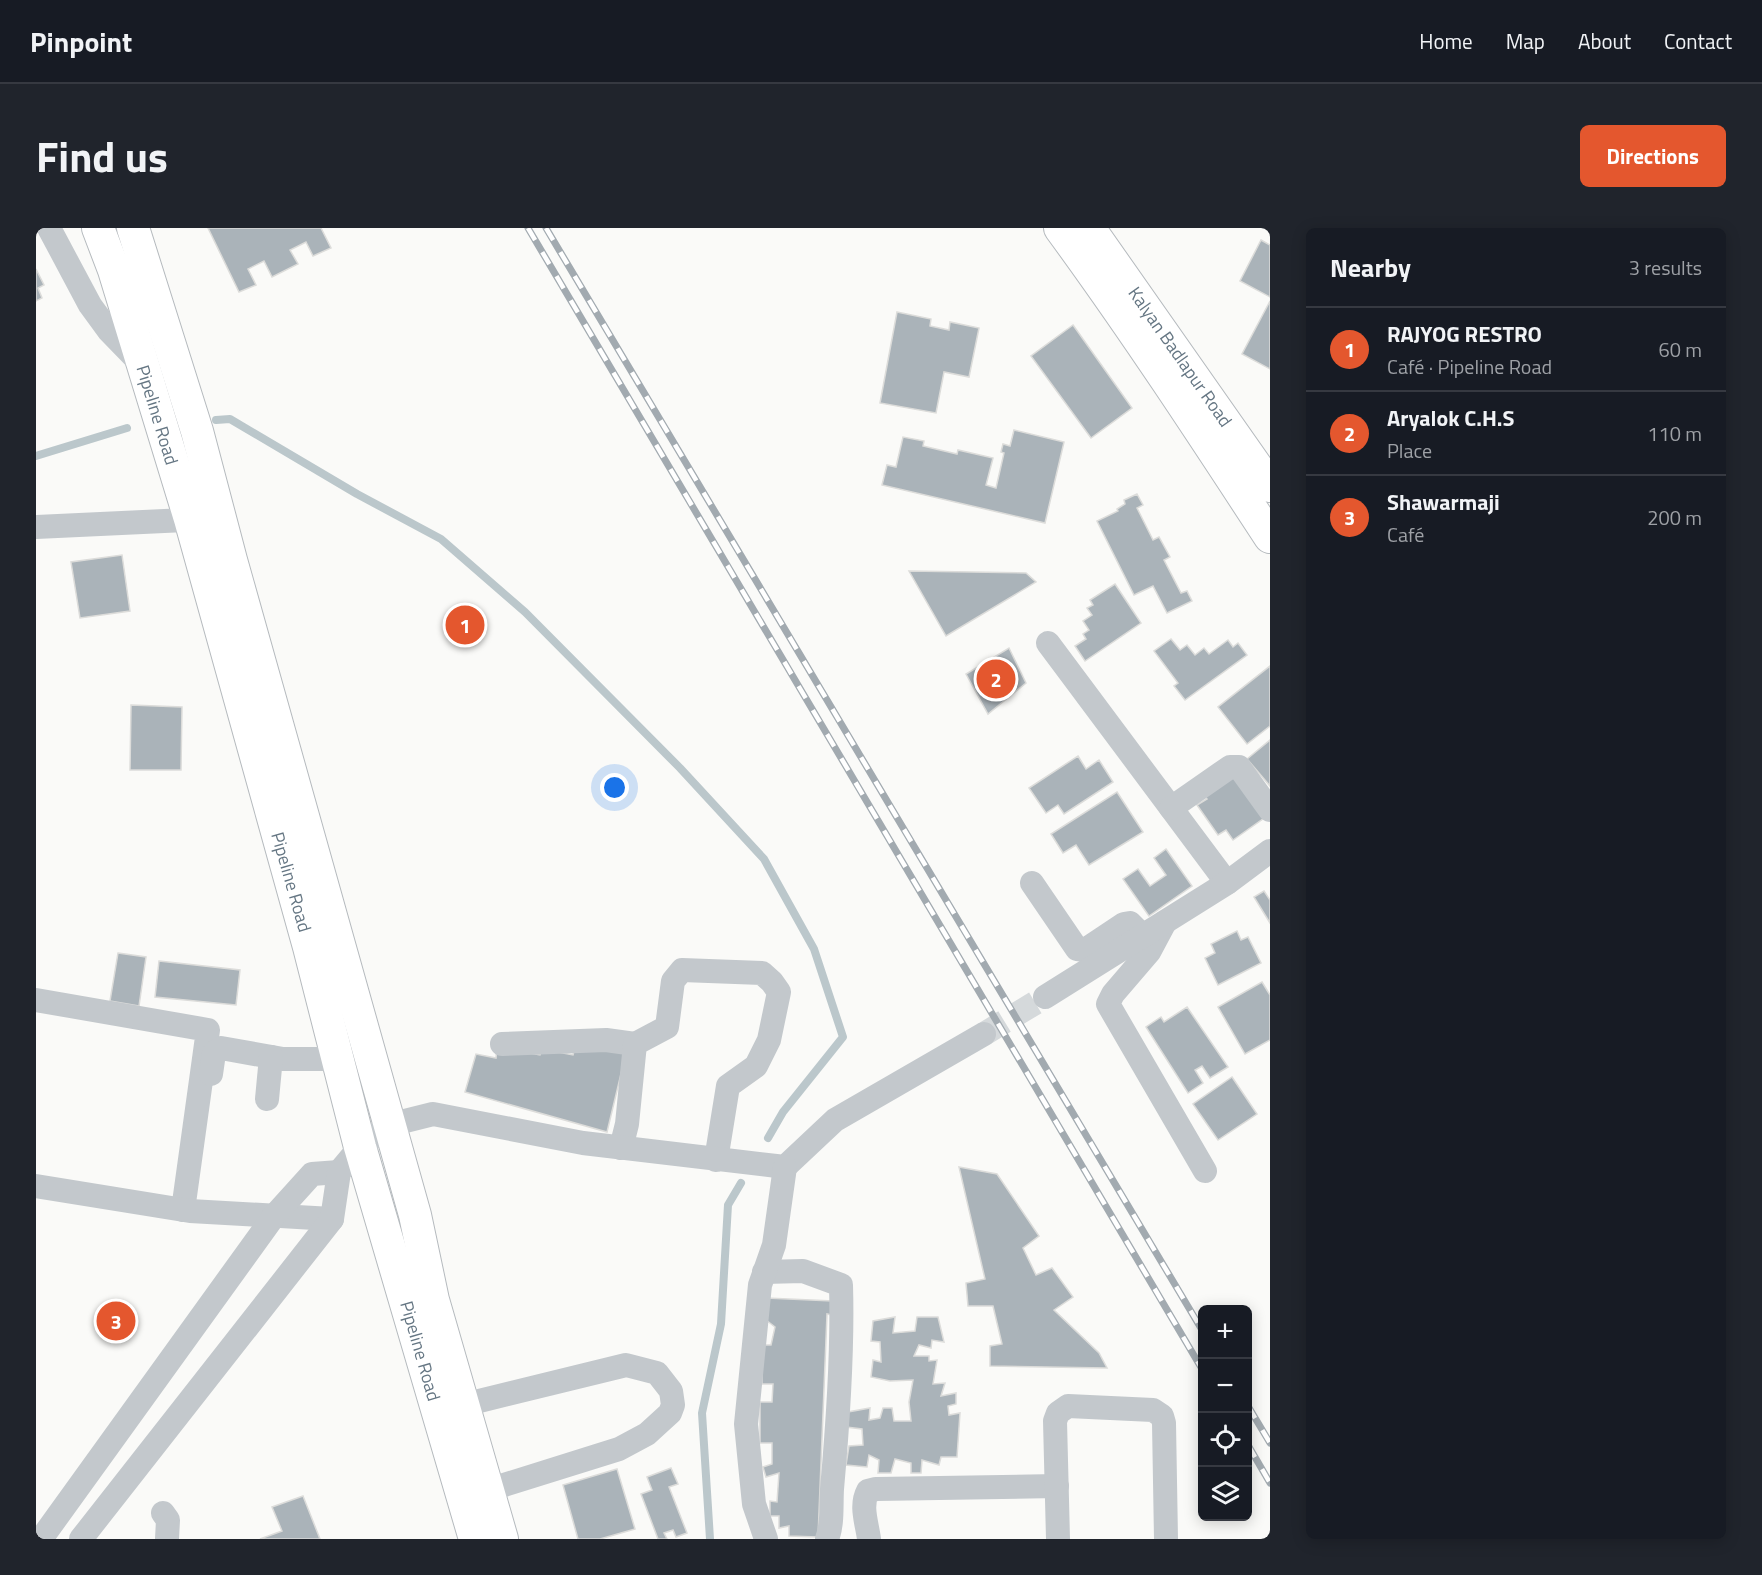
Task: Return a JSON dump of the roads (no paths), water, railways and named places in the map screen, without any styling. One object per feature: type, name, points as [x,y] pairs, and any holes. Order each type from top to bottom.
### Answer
[{"type":"main road","name":"Pipeline Road","points":[[98,228],[114,270],[141,364],[205,519],[310,836],[415,1215],[433,1300],[502,1539]]},
{"type":"main road","name":"Pipeline Road","points":[[133,228],[197,430],[205,519],[302,924],[360,1147],[475,1539]]},
{"type":"main road","points":[[1060,228],[1110,296],[1260,475],[1270,537]]},
{"type":"main road","name":"Kalyan Badlapur Road","points":[[1089,228],[1260,475]]},
{"type":"street","points":[[49,228],[90,305],[110,331],[141,364]]},
{"type":"street","points":[[36,527],[205,519]]},
{"type":"street","points":[[1048,643],[1227,883]]},
{"type":"street","points":[[1172,808],[1230,767],[1239,767],[1270,810]]},
{"type":"street","points":[[1045,997],[1227,883],[1270,851]]},
{"type":"street","points":[[1032,884],[1077,949],[1085,950],[1124,924],[1130,923],[1143,936]]},
{"type":"street","points":[[1165,922],[1149,952],[1113,994],[1108,1004],[1205,1171]]},
{"type":"street","points":[[502,1044],[606,1040],[635,1044],[667,1027],[673,981],[682,970],[762,973],[779,992],[769,1040],[756,1066],[728,1086],[716,1160]]},
{"type":"street","points":[[36,1000],[208,1030],[187,1211]]},
{"type":"street","points":[[766,1539],[754,1504],[746,1424],[760,1285],[774,1245],[785,1167],[835,1120],[984,1034]]},
{"type":"street","points":[[621,1148],[627,1124],[635,1044]]},
{"type":"street","points":[[187,1211],[214,1053],[221,1048],[283,1059],[338,1059]]},
{"type":"street","points":[[267,1099],[271,1057]]},
{"type":"street","points":[[81,1539],[332,1219],[339,1172],[360,1147],[389,1125],[433,1114],[583,1143],[785,1167]]},
{"type":"street","points":[[41,1539],[274,1216],[312,1174],[339,1172]]},
{"type":"street","points":[[36,1186],[187,1211],[332,1219]]},
{"type":"street","points":[[764,1272],[803,1271],[841,1285],[842,1315],[831,1528],[826,1539]]},
{"type":"street","points":[[463,1405],[626,1365],[657,1373],[671,1391],[673,1404],[670,1413],[647,1434],[620,1449],[488,1490]]},
{"type":"street","points":[[1058,1539],[1055,1421],[1063,1408],[1078,1406],[1158,1412],[1162,1416],[1166,1539]]},
{"type":"street","points":[[869,1539],[864,1506],[868,1491],[1057,1486]]},
{"type":"street","points":[[163,1513],[168,1520],[167,1539]]},
{"type":"waterway","points":[[216,420],[230,419],[357,494],[441,539],[525,612],[680,768],[764,859],[814,949],[843,1037],[783,1112],[768,1138]]},
{"type":"waterway","points":[[36,456],[127,428]]},
{"type":"waterway","points":[[710,1539],[702,1413],[721,1324],[728,1205],[741,1183]]},
{"type":"tunnel","points":[[984,1034],[1045,997]]},
{"type":"railway","points":[[528,228],[1198,1362]]},
{"type":"railway","points":[[546,228],[1198,1323]]},
{"type":"railway","points":[[1252,1413],[1270,1443]]},
{"type":"railway","points":[[1252,1452],[1270,1483]]},
{"type":"place","name":"RAJYOG RESTRO","points":[[465,625]]},
{"type":"place","name":"Aryalok C.H.S","points":[[996,679]]},
{"type":"place","name":"Shawarmaji","points":[[116,1321]]}]
